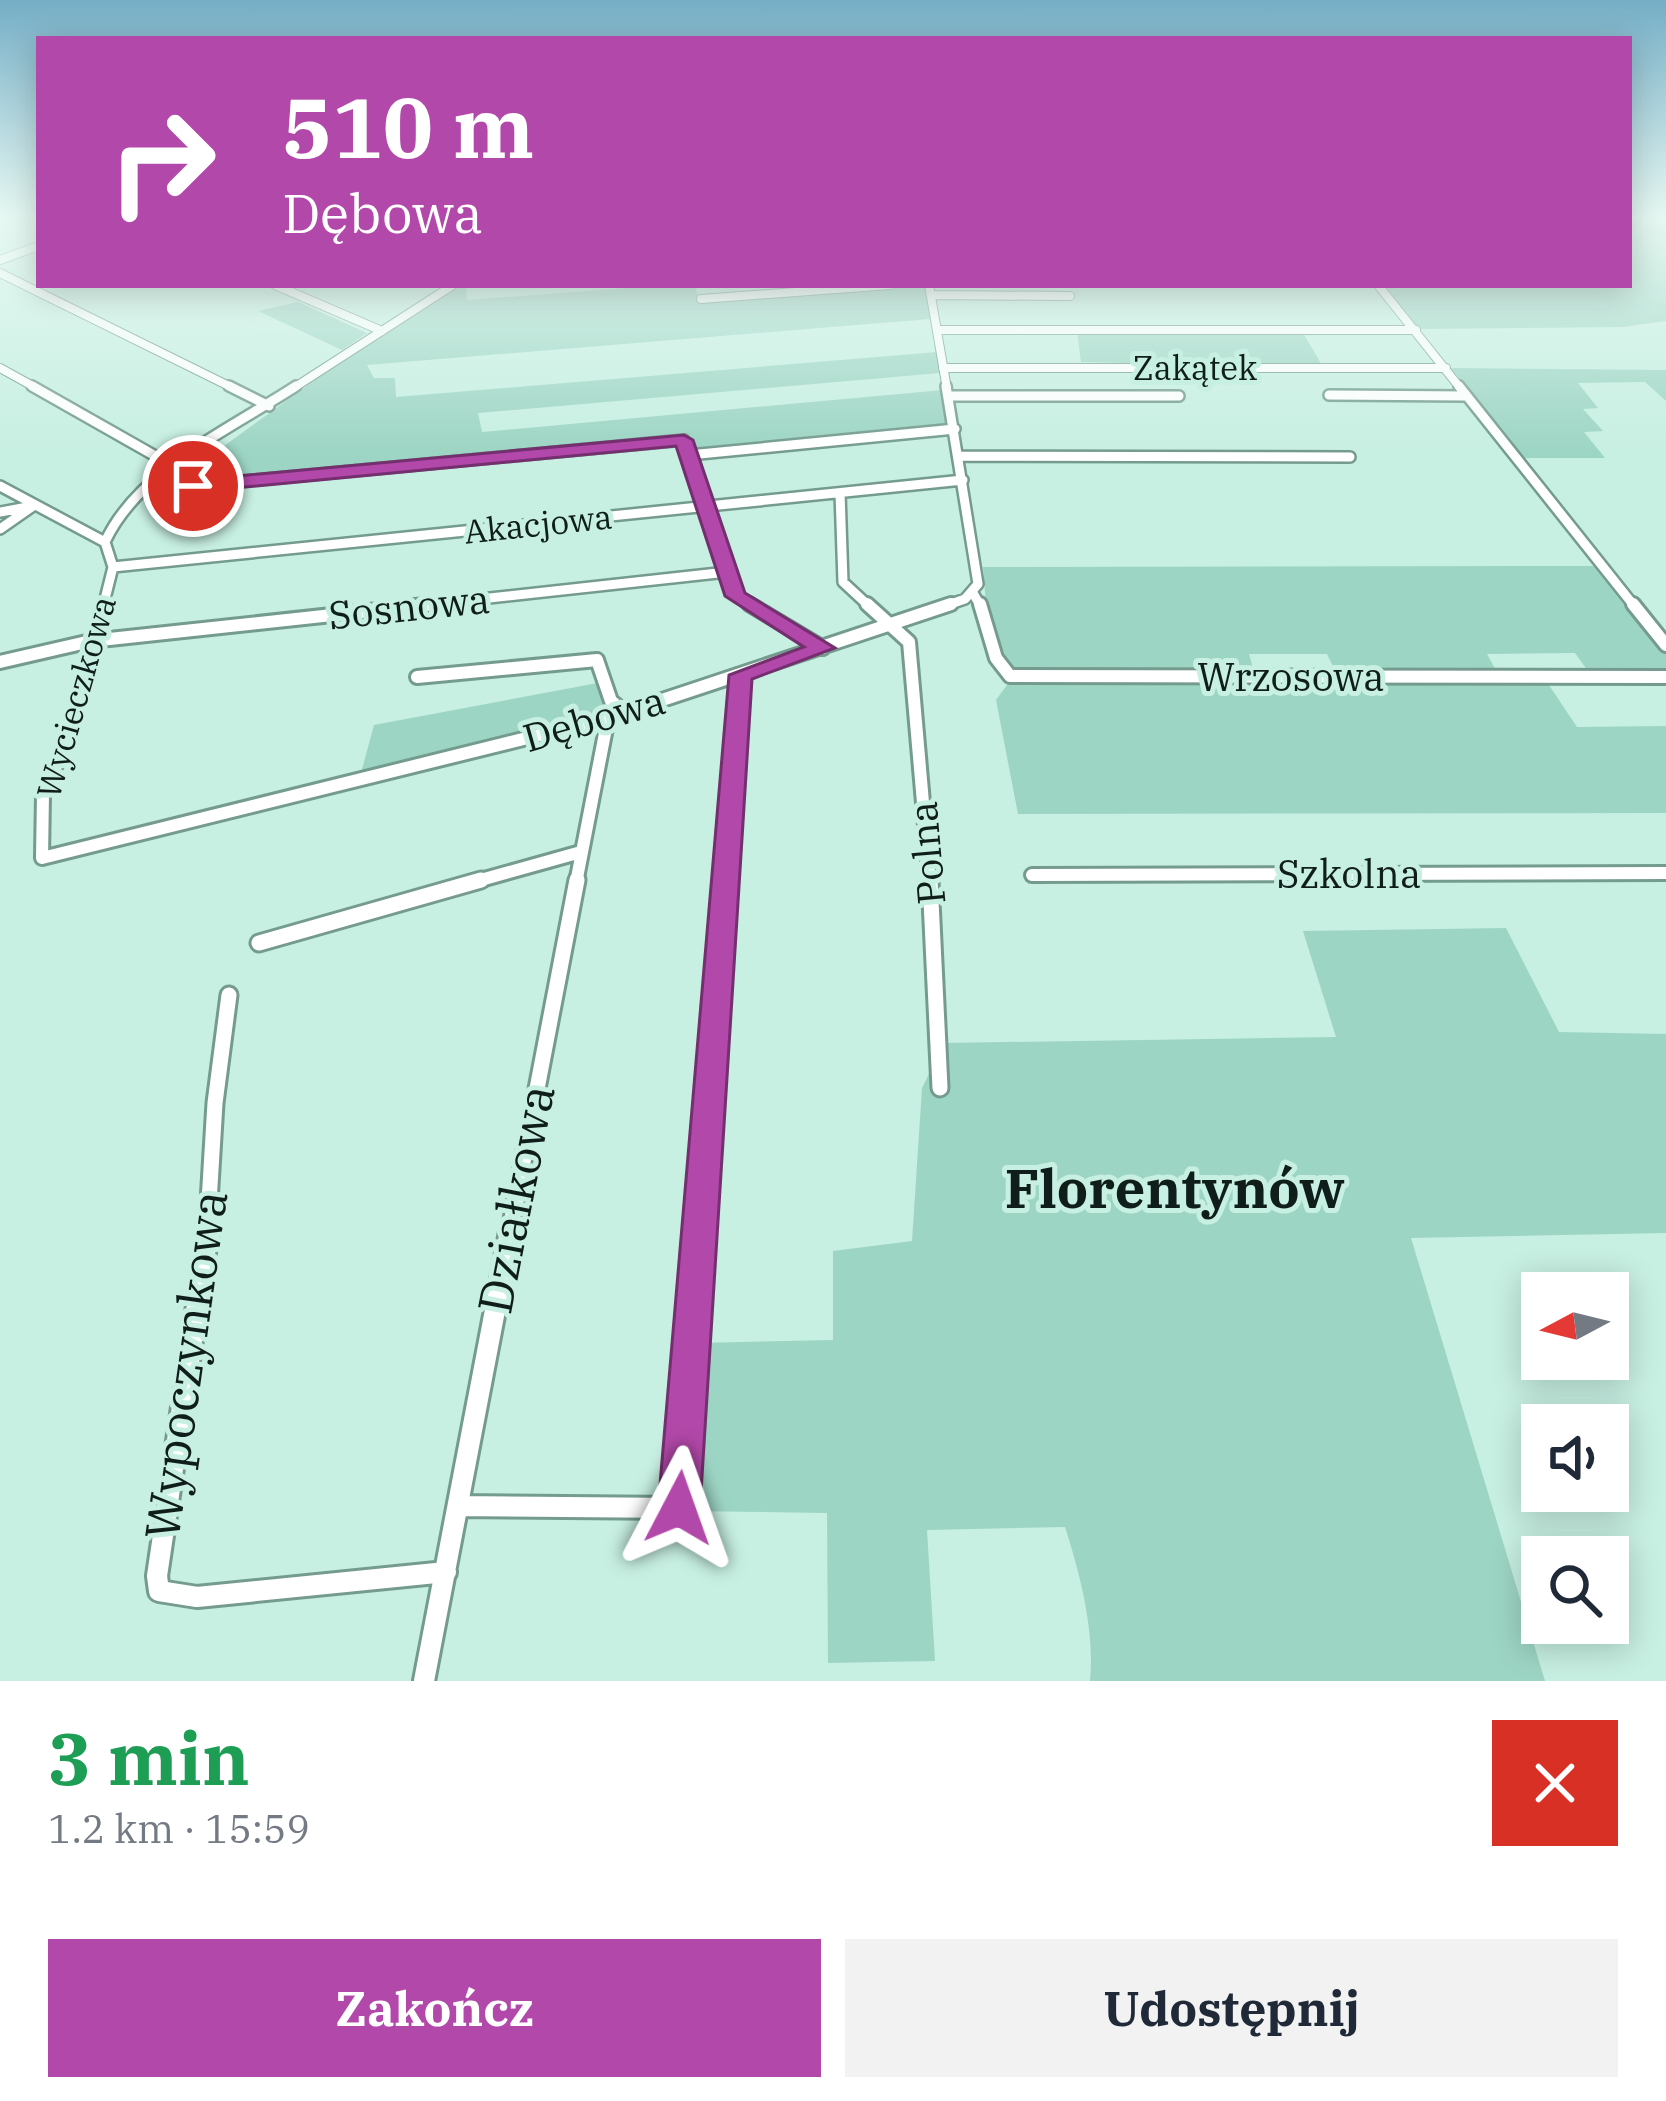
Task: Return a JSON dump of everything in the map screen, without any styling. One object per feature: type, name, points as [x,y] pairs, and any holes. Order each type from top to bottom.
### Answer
[{"type":"street","points":[[45,295],[269,406]]},
{"type":"street","points":[[299,295],[382,331]]},
{"type":"street","name":"Wycieczkowa","points":[[42,858],[43,794],[68,738],[113,567],[105,542],[117,516],[173,466],[431,295]]},
{"type":"street","points":[[701,299],[749,295]]},
{"type":"street","points":[[931,295],[978,570],[973,593]]},
{"type":"street","points":[[1057,295],[1070,296]]},
{"type":"street","points":[[1387,295],[1666,645]]},
{"type":"street","points":[[938,331],[1416,330]]},
{"type":"street","points":[[0,368],[173,466]]},
{"type":"street","name":"Zakątek","points":[[944,368],[1446,368]]},
{"type":"street","points":[[948,396],[1179,395]]},
{"type":"street","points":[[1329,395],[1467,396]]},
{"type":"street","points":[[689,455],[955,430]]},
{"type":"street","points":[[148,490],[684,440],[736,596],[823,648]]},
{"type":"street","points":[[959,456],[1350,457]]},
{"type":"street","name":"Akacjowa","points":[[113,567],[963,480]]},
{"type":"street","points":[[0,486],[105,542]]},
{"type":"street","points":[[840,494],[843,582],[893,624]]},
{"type":"street","points":[[0,512],[33,506]]},
{"type":"street","points":[[0,530],[33,506]]},
{"type":"street","name":"Sosnowa","points":[[0,662],[91,641],[727,572]]},
{"type":"street","name":"Dębowa","points":[[42,858],[617,715],[973,593]]},
{"type":"street","name":"Wrzosowa","points":[[973,593],[982,605],[998,667],[1010,676],[1666,677]]},
{"type":"street","name":"Polna","points":[[893,624],[909,643],[932,907],[940,1088]]},
{"type":"street","points":[[417,677],[597,660],[617,715]]},
{"type":"street","points":[[458,1506],[679,1508],[740,675]]},
{"type":"street","name":"Działkowa","points":[[424,1681],[581,852],[617,715]]},
{"type":"street","points":[[260,943],[581,852]]},
{"type":"street","name":"Szkolna","points":[[1032,875],[1666,873]]},
{"type":"street","name":"Wypoczynkowa","points":[[229,994],[215,1103],[212,1204],[157,1576],[159,1591],[197,1597],[446,1572]]},
{"type":"green space","points":[[440,295],[467,295],[467,300],[698,295],[700,300],[927,295],[930,319],[367,365],[374,378],[395,378],[396,397],[937,352],[940,373],[478,413],[482,432],[943,390],[949,426],[690,453],[685,440],[169,486]]},
{"type":"green space","points":[[1390,295],[1666,295],[1666,321],[1623,327],[1420,329]]},
{"type":"green space","points":[[298,302],[367,333],[342,350],[258,311]]},
{"type":"green space","points":[[1302,331],[1323,367],[1081,362],[1077,332]]},
{"type":"green space","points":[[1451,368],[1666,370],[1666,401],[1645,382],[1578,383],[1598,408],[1583,409],[1603,431],[1584,432],[1605,458],[1521,458]]},
{"type":"green space","points":[[1597,566],[1666,651],[1666,674],[1590,674],[1575,653],[1487,654],[1498,674],[1337,675],[1327,654],[1249,654],[1256,678],[1035,676],[1001,667],[986,604],[983,567]]},
{"type":"green space","points":[[1545,679],[1577,727],[1666,726],[1666,813],[1018,814],[996,700],[1007,685],[1023,681]]},
{"type":"green space","points":[[603,682],[618,711],[361,773],[374,725]]},
{"type":"green space","points":[[1506,928],[1559,1032],[1666,1034],[1666,1233],[1411,1238],[1521,1602],[1521,1644],[1534,1644],[1545,1681],[1090,1681],[1088,1623],[1065,1527],[927,1530],[935,1661],[828,1663],[827,1513],[685,1511],[698,1343],[833,1340],[833,1251],[912,1241],[922,1088],[944,1043],[1336,1037],[1303,931]]},
{"type":"district","name":"Florentynów","points":[[1175,1189]]},
{"type":"route","points":[[193,486],[684,440],[736,596],[823,648],[740,675],[679,1508]]}]
